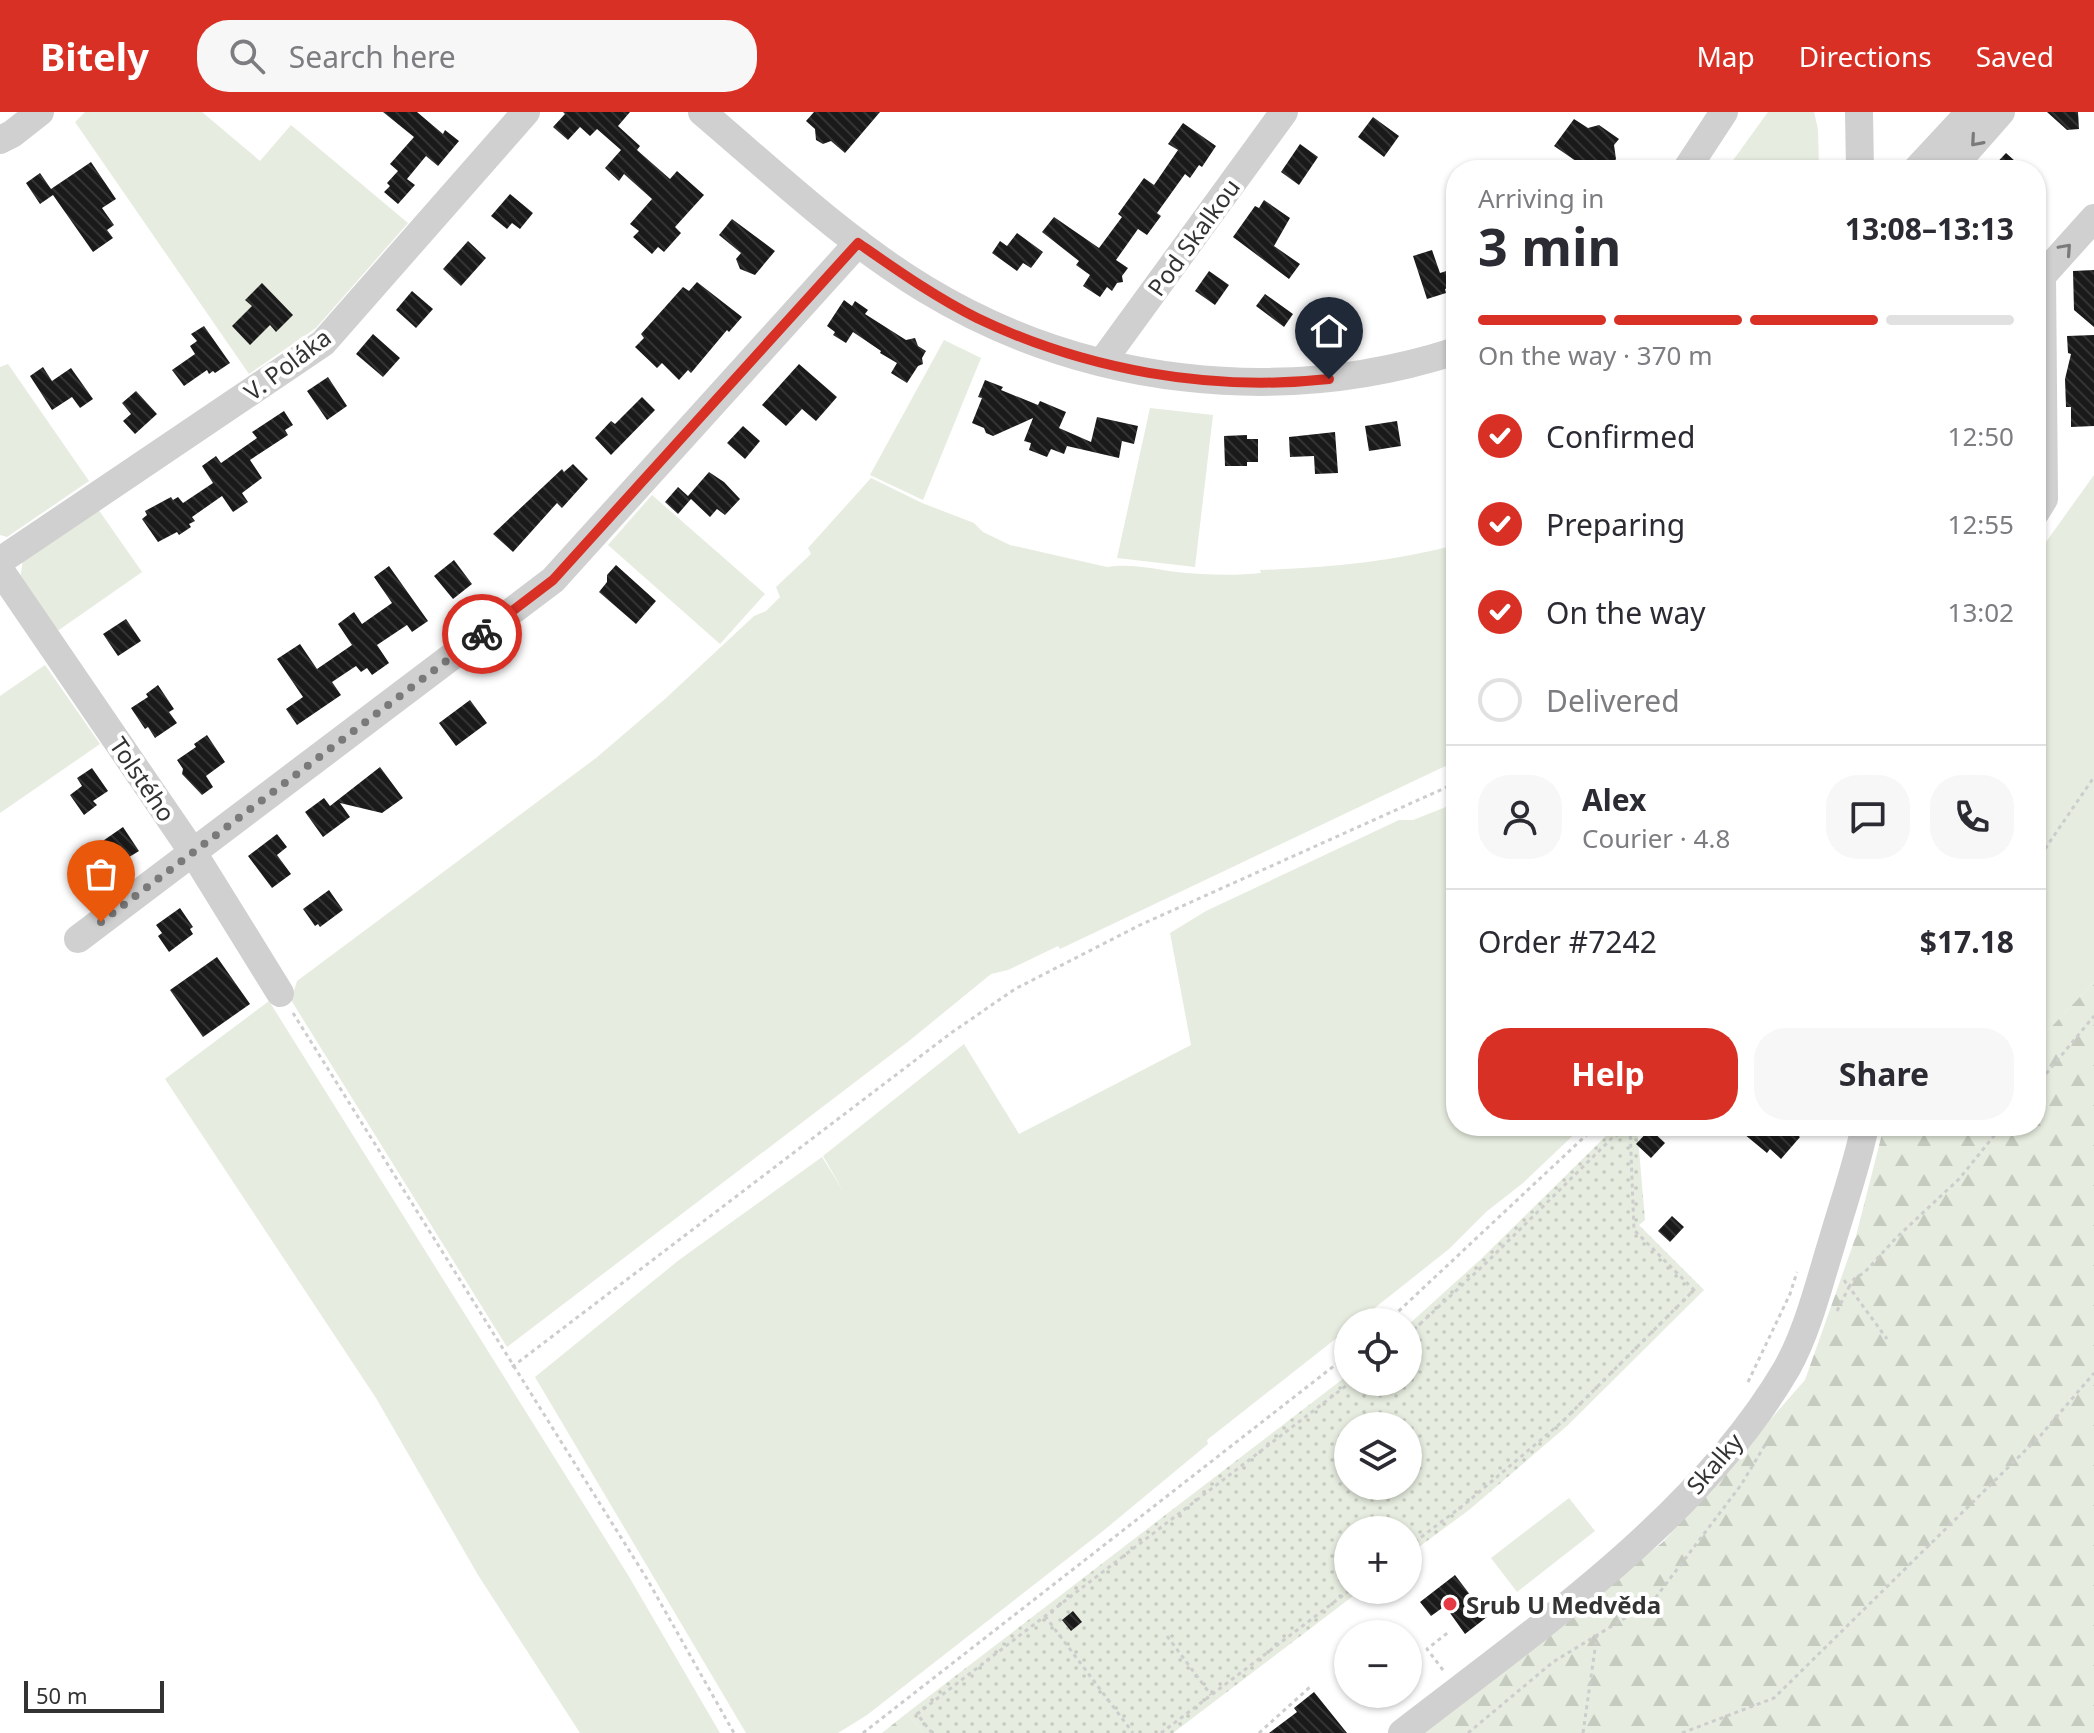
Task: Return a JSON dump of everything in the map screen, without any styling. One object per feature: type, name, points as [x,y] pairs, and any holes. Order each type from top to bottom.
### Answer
[{"type":"street","points":[[0,140],[40,112]]},
{"type":"street","name":"V. Poláka","points":[[0,561],[323,343],[526,112]]},
{"type":"street","points":[[702,112],[858,243],[924,288],[977,317],[1037,342],[1102,362],[1186,378],[1271,383],[1353,376],[1446,354]]},
{"type":"street","name":"Pod Skalkou","points":[[1102,362],[1284,112]]},
{"type":"street","points":[[1693,160],[1724,112]]},
{"type":"street","points":[[1859,112],[1860,160]]},
{"type":"street","points":[[1925,160],[1970,112]]},
{"type":"street","points":[[1959,160],[2001,112]]},
{"type":"street","points":[[2046,272],[2094,218]]},
{"type":"street","points":[[78,939],[553,580],[858,243]]},
{"type":"street","name":"Tolstého","points":[[0,570],[194,854],[280,993]]},
{"type":"street","name":"Skalky","points":[[1402,1733],[1592,1584],[1647,1536],[1705,1477],[1765,1402],[1789,1364],[1815,1298],[1813,1262],[1861,1136]]},
{"type":"path","points":[[2046,847],[2094,777]]},
{"type":"path","points":[[512,1367],[951,1033],[1015,989],[1140,925],[1446,787]]},
{"type":"path","points":[[280,993],[647,1579],[734,1733]]},
{"type":"path","points":[[2046,1074],[2094,1016]]},
{"type":"path","points":[[1402,1308],[1585,1136]]},
{"type":"path","points":[[1422,1322],[1615,1136]]},
{"type":"path","points":[[1422,1536],[1563,1421],[1694,1290],[1634,1230],[1630,1136]]},
{"type":"path","points":[[1749,1381],[1790,1294],[1813,1262],[1849,1287],[1959,1179],[1994,1136]]},
{"type":"path","points":[[863,1733],[1334,1366]]},
{"type":"path","points":[[1682,1733],[1774,1698],[2041,1435],[2094,1373]]},
{"type":"path","points":[[932,1733],[917,1714],[1334,1395]]},
{"type":"path","points":[[1161,1733],[1334,1602]]},
{"type":"path","points":[[1045,1616],[1133,1733]]},
{"type":"path","points":[[1448,1677],[1427,1649],[1450,1631]]},
{"type":"path","points":[[1583,1733],[1597,1635]]},
{"type":"path","points":[[1167,1636],[1211,1695]]},
{"type":"path","points":[[1259,1733],[1310,1687]]},
{"type":"green space","points":[[85,112],[202,112],[260,161],[291,125],[408,223],[316,328],[249,374],[75,122]]},
{"type":"green space","points":[[1768,112],[1814,112],[1819,160],[1733,160]]},
{"type":"green space","points":[[944,340],[981,358],[923,500],[870,475]]},
{"type":"green space","points":[[8,364],[89,481],[7,537],[0,535],[0,367]]},
{"type":"green space","points":[[1150,408],[1213,415],[1195,567],[1117,558]]},
{"type":"green space","points":[[2094,475],[2094,982],[2046,1032],[2046,542]]},
{"type":"green space","points":[[871,478],[922,503],[974,523],[983,532],[1010,545],[1107,567],[1251,574],[1261,573],[1260,570],[1383,560],[1446,548],[1446,766],[1060,949],[1058,946],[1008,970],[991,974],[909,1041],[507,1347],[291,1000],[297,981],[596,758],[754,616],[766,611],[780,597],[776,587],[811,554],[808,548]]},
{"type":"green space","points":[[652,495],[765,594],[720,644],[608,545]]},
{"type":"green space","points":[[98,509],[142,572],[56,632],[20,579],[23,560]]},
{"type":"green space","points":[[45,665],[100,744],[0,813],[0,696]]},
{"type":"green space","points":[[1446,807],[1446,1136],[1572,1136],[1449,1249],[1375,1308],[1334,1308],[1334,1340],[1207,1440],[1208,1444],[1103,1531],[867,1715],[838,1733],[746,1733],[535,1377],[679,1260],[822,1157],[844,1192],[823,1156],[964,1044],[1019,1134],[1191,1045],[1170,933],[1206,911],[1399,820],[1413,820]]},
{"type":"green space","points":[[2094,982],[2094,1733],[1424,1733],[1470,1693],[1663,1542],[1805,1380],[1856,1236],[1881,1136],[2046,1136],[2046,1032]]},
{"type":"green space","points":[[269,1001],[628,1575],[720,1733],[580,1733],[478,1575],[376,1398],[165,1079]]},
{"type":"green space","points":[[1606,1136],[1638,1136],[1645,1220],[1639,1225],[1704,1290],[1567,1426],[1469,1510],[1422,1545],[1422,1516],[1334,1516],[1334,1604],[1343,1604],[1173,1733],[923,1733],[907,1713],[1334,1386],[1334,1396],[1422,1396],[1422,1312]]},
{"type":"green space","points":[[1569,1498],[1595,1531],[1517,1592],[1491,1558]]},
{"type":"green space","points":[[907,1713],[923,1733],[882,1733]]},
{"type":"building","points":[[383,112],[417,112],[443,134],[445,130],[459,141],[438,166],[426,156],[407,179],[415,185],[398,204],[384,192],[390,186],[387,183],[398,171],[390,164],[414,137]]},
{"type":"building","points":[[563,112],[630,112],[618,126],[640,146],[637,150],[670,179],[677,171],[704,195],[675,227],[681,233],[664,252],[658,247],[652,254],[633,237],[639,231],[630,224],[652,199],[624,174],[619,181],[605,168],[621,150],[597,129],[590,136],[580,127],[568,140],[553,127],[565,114]]},
{"type":"building","points":[[814,112],[880,112],[845,153],[831,141],[823,144],[816,140],[815,129],[806,121]]},
{"type":"building","points":[[2047,112],[2078,112],[2079,129],[2067,130]]},
{"type":"building","points":[[1373,117],[1399,136],[1384,157],[1358,137]]},
{"type":"building","points":[[1574,119],[1588,128],[1599,125],[1619,139],[1614,145],[1615,160],[1574,160],[1554,146]]},
{"type":"building","points":[[1183,123],[1216,146],[1190,178],[1185,174],[1157,213],[1161,216],[1147,235],[1138,229],[1116,260],[1128,268],[1122,276],[1123,282],[1117,283],[1112,291],[1107,287],[1100,297],[1083,286],[1090,275],[1076,265],[1079,261],[1042,232],[1054,217],[1099,248],[1122,217],[1118,214],[1144,178],[1154,185],[1178,150],[1168,144]]},
{"type":"building","points":[[1300,144],[1318,157],[1299,185],[1281,172]]},
{"type":"building","points":[[2006,153],[2014,160],[1999,160]]},
{"type":"building","points":[[91,162],[116,199],[102,208],[114,225],[107,230],[113,238],[93,252],[53,195],[40,204],[26,183],[40,173],[51,189]]},
{"type":"building","points":[[510,194],[533,213],[520,229],[512,223],[507,229],[491,216]]},
{"type":"building","points":[[1264,200],[1290,218],[1274,246],[1300,264],[1289,279],[1233,237],[1255,206],[1259,208]]},
{"type":"building","points":[[732,219],[775,251],[755,275],[740,269],[736,259],[741,253],[719,235]]},
{"type":"building","points":[[1017,233],[1043,252],[1031,268],[1023,263],[1017,271],[992,253],[1000,241],[1007,246]]},
{"type":"building","points":[[468,241],[486,258],[461,286],[443,269]]},
{"type":"building","points":[[1432,250],[1440,273],[1446,271],[1446,293],[1427,299],[1413,256]]},
{"type":"building","points":[[2094,270],[2094,327],[2074,310],[2073,271]]},
{"type":"building","points":[[1209,271],[1229,285],[1215,305],[1195,291]]},
{"type":"building","points":[[697,282],[742,317],[691,373],[688,370],[679,380],[662,363],[657,368],[635,347],[644,338],[641,334],[683,287],[689,291]]},
{"type":"building","points":[[262,283],[293,315],[276,332],[270,325],[250,345],[232,326],[252,306],[245,300]]},
{"type":"building","points":[[412,291],[433,309],[416,328],[396,310]]},
{"type":"building","points":[[1265,294],[1293,314],[1284,327],[1256,306]]},
{"type":"building","points":[[844,300],[852,306],[855,301],[868,310],[865,314],[906,340],[915,338],[918,346],[926,351],[923,364],[918,366],[907,383],[891,373],[897,363],[853,332],[846,343],[833,335],[835,332],[827,326]]},
{"type":"building","points":[[204,326],[230,363],[215,373],[209,374],[207,370],[184,386],[172,370],[195,354],[190,346],[197,341],[191,334]]},
{"type":"building","points":[[373,334],[400,358],[383,377],[356,354]]},
{"type":"building","points":[[2094,335],[2094,426],[2071,427],[2071,407],[2066,407],[2065,379],[2071,354],[2068,353],[2067,336]]},
{"type":"building","points":[[799,364],[837,397],[816,421],[802,409],[786,426],[762,405]]},
{"type":"building","points":[[43,367],[52,381],[71,368],[93,399],[80,408],[72,397],[52,410],[30,376]]},
{"type":"building","points":[[328,377],[347,406],[327,420],[307,391]]},
{"type":"building","points":[[985,380],[1038,405],[1040,401],[1066,412],[1059,428],[1091,442],[1097,417],[1138,426],[1134,444],[1122,441],[1119,458],[1067,446],[1064,454],[1051,449],[1047,457],[1029,450],[1031,443],[1024,441],[1033,418],[993,436],[986,433],[984,428],[972,423]]},
{"type":"building","points":[[136,391],[157,414],[135,434],[123,421],[131,414],[122,403]]},
{"type":"building","points":[[642,397],[655,410],[611,455],[595,438],[611,421],[615,424]]},
{"type":"building","points":[[284,411],[293,425],[285,430],[288,435],[250,460],[262,478],[242,493],[248,502],[233,512],[222,496],[192,517],[195,521],[189,524],[191,527],[158,542],[142,519],[147,515],[145,511],[171,497],[173,500],[178,497],[183,503],[213,483],[202,466],[216,456],[221,463],[257,438],[252,432]]},
{"type":"building","points":[[1397,421],[1401,446],[1369,451],[1365,426]]},
{"type":"building","points":[[743,426],[760,441],[745,459],[727,443]]},
{"type":"building","points":[[1335,432],[1338,473],[1315,474],[1314,456],[1290,457],[1289,437]]},
{"type":"building","points":[[1247,435],[1247,439],[1258,439],[1258,462],[1247,462],[1247,466],[1225,466],[1224,436]]},
{"type":"building","points":[[573,464],[588,479],[562,508],[557,503],[513,552],[493,534],[562,469],[564,472]]},
{"type":"building","points":[[709,472],[740,499],[725,515],[717,509],[710,517],[691,499],[678,514],[665,502],[678,487],[688,496]]},
{"type":"building","points":[[454,560],[472,584],[453,599],[434,576]]},
{"type":"building","points":[[616,565],[656,601],[636,624],[599,592]]},
{"type":"building","points":[[389,566],[428,621],[412,632],[407,625],[377,645],[389,663],[372,675],[367,668],[361,672],[356,666],[332,682],[341,695],[297,725],[286,709],[303,697],[277,659],[300,644],[317,669],[352,645],[338,624],[354,612],[362,624],[392,603],[374,577]]},
{"type":"building","points":[[126,619],[141,641],[118,656],[103,634]]},
{"type":"building","points":[[158,685],[174,709],[169,712],[177,723],[155,738],[131,708],[148,697],[146,694]]},
{"type":"building","points":[[470,700],[487,723],[456,746],[439,723]]},
{"type":"building","points":[[207,735],[225,762],[206,776],[213,787],[202,795],[182,774],[183,769],[177,760]]},
{"type":"building","points":[[380,767],[403,798],[382,813],[340,803],[350,817],[323,837],[305,812],[324,798],[330,806]]},
{"type":"building","points":[[92,768],[108,791],[93,801],[97,805],[84,815],[70,795],[82,786],[77,778]]},
{"type":"building","points":[[123,827],[139,851],[126,859],[133,869],[119,878],[97,845]]},
{"type":"building","points":[[277,834],[287,847],[277,855],[291,874],[272,888],[248,856]]},
{"type":"building","points":[[329,890],[343,910],[320,927],[318,924],[315,926],[303,909]]},
{"type":"building","points":[[180,908],[193,927],[190,929],[193,934],[169,952],[158,936],[162,933],[156,925]]},
{"type":"building","points":[[217,957],[250,1004],[203,1037],[170,990]]},
{"type":"building","points":[[1643,1136],[1658,1136],[1665,1143],[1651,1158],[1636,1144]]},
{"type":"building","points":[[1746,1136],[1800,1137],[1781,1159],[1770,1149],[1767,1153]]},
{"type":"building","points":[[1672,1216],[1684,1227],[1670,1242],[1658,1231]]},
{"type":"building","name":"Srub U Medvěda","points":[[1455,1575],[1487,1617],[1465,1634],[1445,1606],[1431,1616],[1422,1600]]},
{"type":"building","points":[[1073,1611],[1082,1622],[1071,1631],[1062,1620]]},
{"type":"building","points":[[1314,1692],[1347,1733],[1269,1733],[1297,1712],[1294,1708]]},
{"type":"way so far","points":[[101,922],[482,634]]},
{"type":"place","name":"Srub U Medvěda","points":[[1450,1604]]},
{"type":"route","points":[[482,634],[553,580],[858,243],[947,302],[1007,331],[1068,353],[1156,374],[1211,381],[1271,383],[1329,379]]}]
